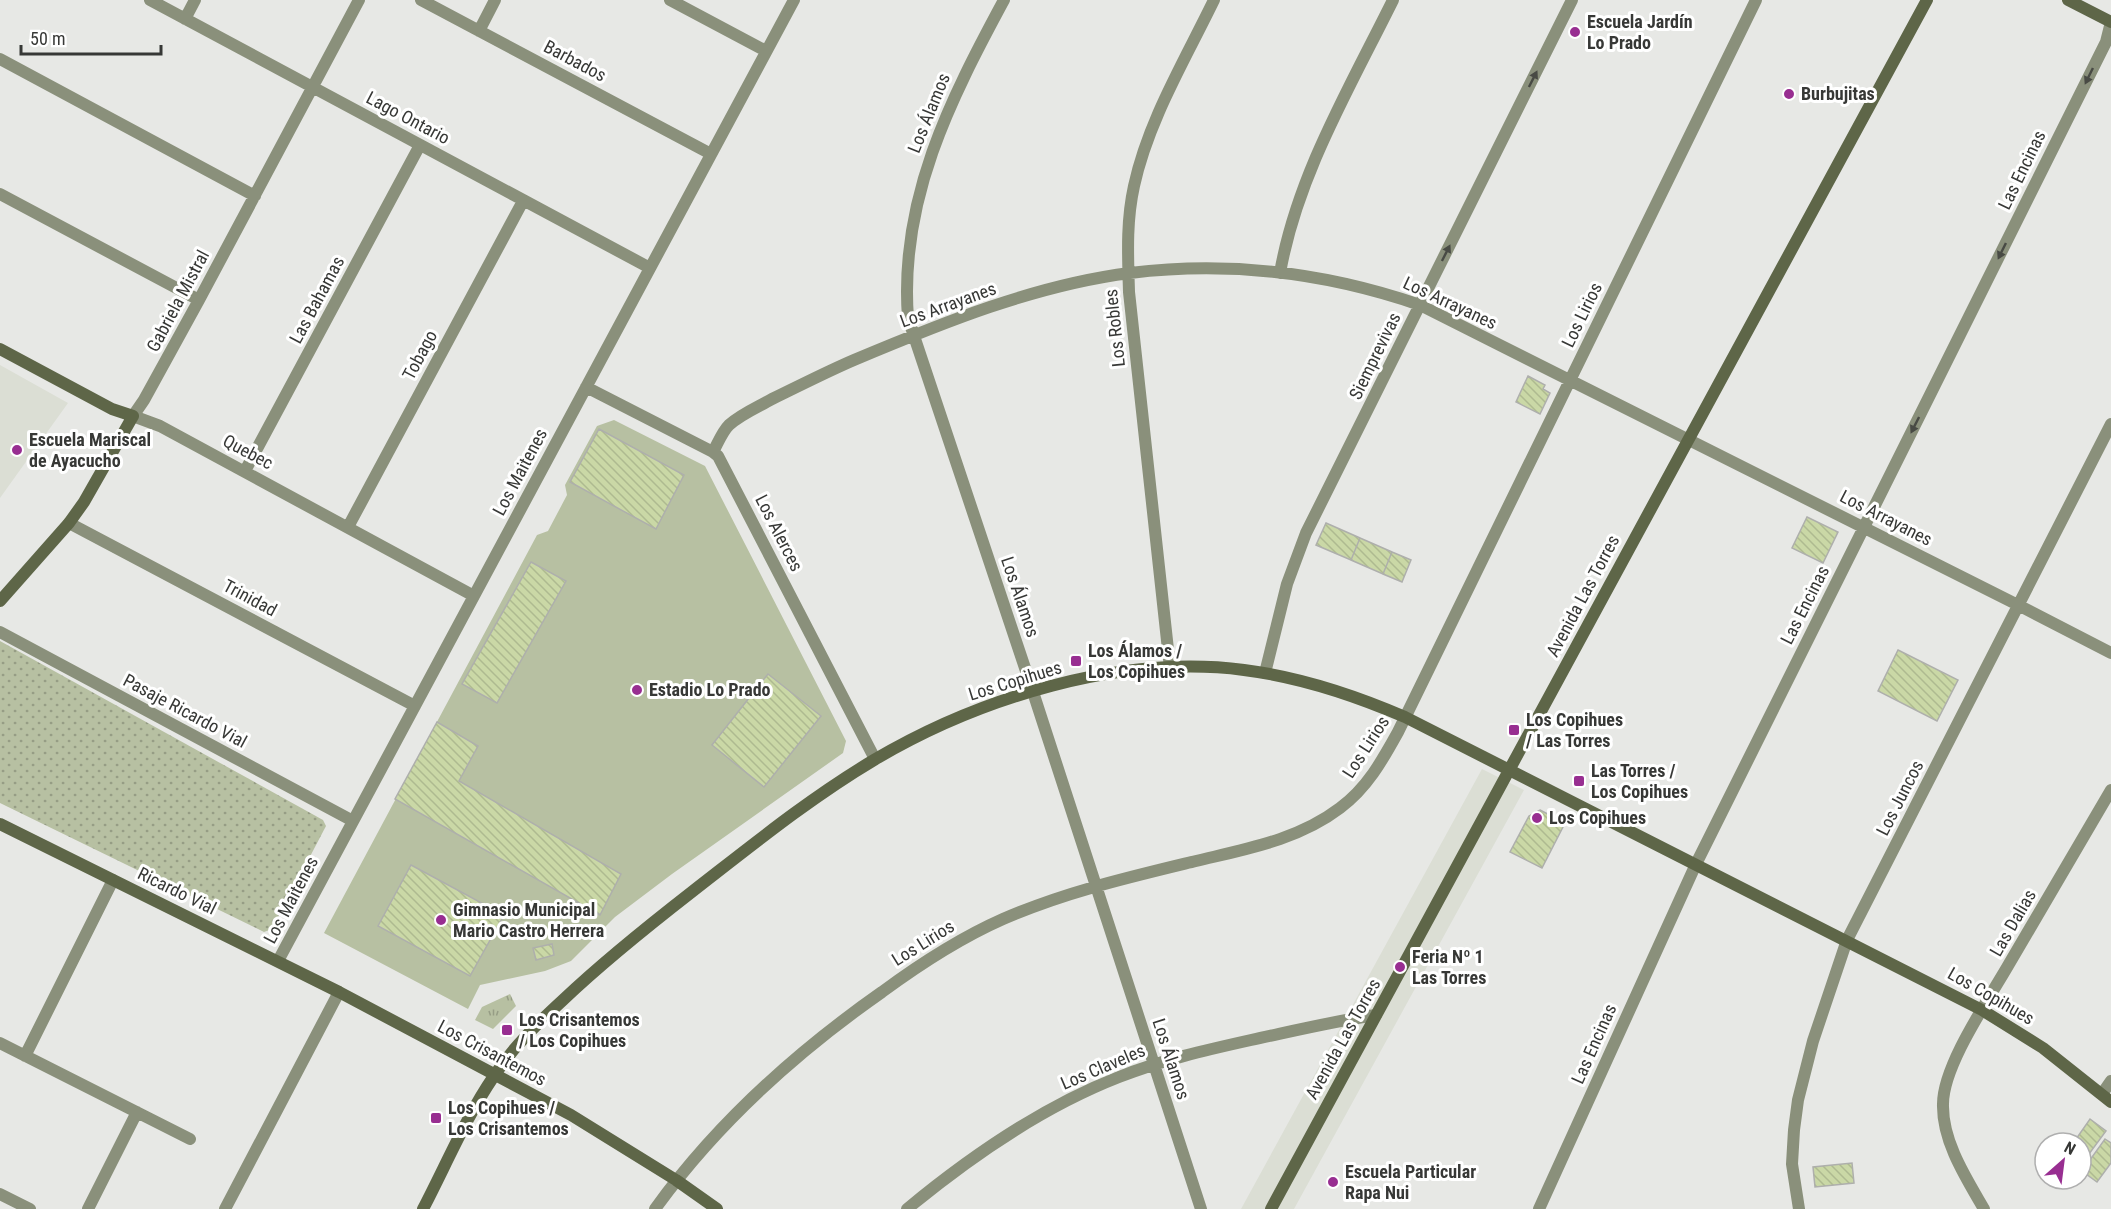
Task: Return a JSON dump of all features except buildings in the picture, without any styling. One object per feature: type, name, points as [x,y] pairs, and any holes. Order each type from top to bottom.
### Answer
[{"type":"street","name":"Lago Ontario","points":[[150,0],[650,268]]},
{"type":"street","points":[[185,19],[195,0]]},
{"type":"street","name":"Gabriela Mistral","points":[[0,601],[69,523],[99,477],[199,300],[359,0]]},
{"type":"street","name":"Barbados","points":[[422,0],[711,154]]},
{"type":"street","points":[[479,31],[495,0]]},
{"type":"street","points":[[670,0],[766,51]]},
{"type":"street","name":"Los Maitenes","points":[[278,961],[794,0]]},
{"type":"street","name":"Los Álamos","points":[[1004,0],[948,108],[922,184],[912,230],[906,280],[908,318],[1034,692],[1200,1209]]},
{"type":"street","name":"Los Robles","points":[[1170,668],[1128,273],[1127,244],[1129,216],[1139,165],[1156,120],[1214,0]]},
{"type":"street","points":[[1280,273],[1290,229],[1311,172],[1393,0]]},
{"type":"street","name":"Siemprevivas","points":[[1265,673],[1287,584],[1306,534],[1572,0]]},
{"type":"street","name":"Los Lirios","points":[[655,1209],[676,1180],[753,1096],[822,1037],[898,979],[935,955],[1002,919],[1096,886],[1288,838],[1313,826],[1350,800],[1371,777],[1405,717],[1756,0]]},
{"type":"street","name":"Avenida Las Torres","points":[[1271,1209],[1927,0]]},
{"type":"street","points":[[2068,0],[2111,22]]},
{"type":"street","name":"Las Encinas","points":[[1539,1209],[1696,864],[2106,42],[2111,22]]},
{"type":"street","points":[[0,59],[255,196]]},
{"type":"street","name":"Las Bahamas","points":[[245,471],[420,145]]},
{"type":"street","points":[[0,194],[199,300]]},
{"type":"street","name":"Tobago","points":[[348,527],[523,201]]},
{"type":"street","name":"Los Arrayanes","points":[[713,452],[729,425],[757,407],[842,365],[914,336],[1018,299],[1073,284],[1128,273],[1207,269],[1280,273],[1352,284],[1420,305],[2018,604],[2111,653]]},
{"type":"street","name":"Quebec","points":[[0,349],[112,409],[160,426],[474,596]]},
{"type":"street","name":"Los Alerces","points":[[586,387],[713,452],[723,462],[875,759]]},
{"type":"street","name":"Los Juncos","points":[[1800,1209],[1792,1164],[1798,1100],[1813,1041],[1847,940],[2111,424]]},
{"type":"street","name":"Trinidad","points":[[69,523],[415,706]]},
{"type":"street","name":"Pasaje Ricardo Vial","points":[[0,632],[353,821]]},
{"type":"street","name":"Los Copihues","points":[[423,1209],[494,1076],[527,1035],[611,956],[763,836],[875,759],[948,722],[1034,692],[1102,675],[1170,668],[1217,668],[1265,673],[1331,689],[1405,717],[1982,1010],[2043,1048],[2106,1098]]},
{"type":"street","name":"Las Dalias","points":[[1984,1209],[1958,1161],[1947,1134],[1943,1102],[1949,1074],[1982,1010],[2111,790]]},
{"type":"street","name":"Ricardo Vial","points":[[0,824],[339,992]]},
{"type":"street","points":[[26,1056],[113,880]]},
{"type":"street","points":[[225,1209],[339,992]]},
{"type":"street","name":"Los Crisantemos","points":[[339,992],[587,1124],[676,1180],[717,1209]]},
{"type":"street","name":"Los Claveles","points":[[907,1209],[958,1168],[1032,1120],[1082,1093],[1154,1064],[1188,1054],[1318,1025],[1377,1015]]},
{"type":"street","points":[[0,1043],[190,1139]]},
{"type":"street","points":[[2106,1098],[2111,1081]]},
{"type":"street","points":[[88,1209],[137,1112]]},
{"type":"street","points":[[0,1194],[30,1209]]},
{"type":"shaded area","name":"Escuela Mariscal de Ayacucho","points":[[0,365],[68,403],[0,498]]},
{"type":"shaded area","name":"Feria Nº 1 Las Torres","points":[[1482,769],[1524,790],[1294,1209],[1241,1209]]},
{"type":"green space","name":"Estadio Lo Prado","points":[[614,420],[705,466],[846,741],[843,753],[615,917],[571,961],[545,971],[480,985],[468,1009],[324,933],[537,535],[548,531],[567,495],[565,485],[597,426]]},
{"type":"green space","points":[[0,641],[323,820],[326,826],[272,929],[264,932],[0,803]]},
{"type":"green space","points":[[510,994],[516,1006],[493,1029],[475,1020],[482,1007]]},
{"type":"place","name":"Escuela Jardín Lo Prado","points":[[1575,32]]},
{"type":"place","name":"Burbujitas","points":[[1789,94]]},
{"type":"place","name":"Escuela Mariscal de Ayacucho","points":[[17,450]]},
{"type":"place","name":"Los Álamos / Los Copihues","points":[[1076,661]]},
{"type":"place","name":"Estadio Lo Prado","points":[[637,690]]},
{"type":"place","name":"Los Copihues / Las Torres","points":[[1514,730]]},
{"type":"place","name":"Las Torres / Los Copihues","points":[[1579,781]]},
{"type":"place","name":"Los Copihues","points":[[1537,818]]},
{"type":"place","name":"Gimnasio Municipal Mario Castro Herrera","points":[[441,920]]},
{"type":"place","name":"Feria Nº 1 Las Torres","points":[[1400,967]]},
{"type":"place","name":"Los Crisantemos / Los Copihues","points":[[507,1030]]},
{"type":"place","name":"Los Copihues / Los Crisantemos","points":[[436,1118]]},
{"type":"place","name":"Escuela Particular Rapa Nui","points":[[1333,1182]]}]
